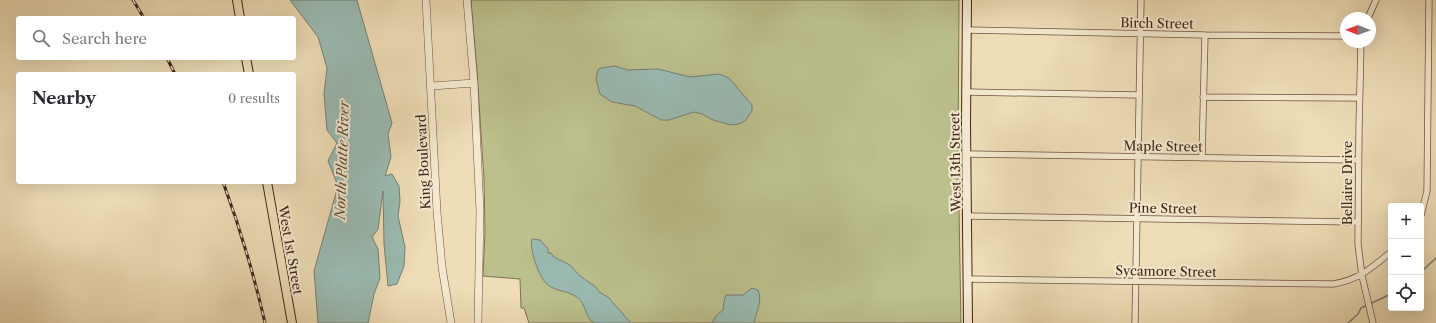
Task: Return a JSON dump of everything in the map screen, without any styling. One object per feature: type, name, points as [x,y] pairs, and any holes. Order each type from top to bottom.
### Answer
[{"type":"main road","points":[[237,0],[240,16]]},
{"type":"main road","name":"West 13th Street","points":[[967,0],[966,92],[968,323]]},
{"type":"main road","points":[[246,60],[249,72]]},
{"type":"main road","name":"West 1st Street","points":[[267,184],[292,323]]},
{"type":"street","name":"King Boulevard","points":[[426,0],[432,86],[437,212],[442,267],[451,323]]},
{"type":"street","points":[[467,0],[474,83],[480,211],[478,323]]},
{"type":"street","points":[[1135,323],[1140,0]]},
{"type":"street","points":[[1371,12],[1376,0]]},
{"type":"street","points":[[1424,203],[1427,191],[1429,0]]},
{"type":"street","name":"Birch Street","points":[[967,30],[1204,35],[1340,36]]},
{"type":"street","points":[[1202,158],[1204,35]]},
{"type":"street","name":"Bellaire Drive","points":[[1361,48],[1358,244],[1362,276],[1373,323]]},
{"type":"street","points":[[432,86],[474,83]]},
{"type":"street","points":[[966,92],[1139,95]]},
{"type":"street","points":[[1203,97],[1359,98]]},
{"type":"street","name":"Maple Street","points":[[967,154],[1358,160]]},
{"type":"street","name":"Pine Street","points":[[967,216],[1358,222]]},
{"type":"street","points":[[1362,276],[1388,254]]},
{"type":"street","name":"Sycamore Street","points":[[968,279],[1333,284],[1345,282],[1362,276]]},
{"type":"green space","points":[[471,0],[959,0],[958,152],[961,323],[529,323],[524,308],[521,308],[520,279],[483,276],[485,233],[484,179]]},
{"type":"water","name":"North Platte River","points":[[290,0],[357,0],[392,123],[388,134],[391,157],[385,176],[392,174],[399,186],[400,201],[398,216],[405,247],[404,266],[397,284],[388,286],[384,244],[383,191],[378,229],[372,237],[378,249],[380,278],[374,294],[368,323],[318,323],[314,271],[338,186],[328,161],[337,143],[327,130],[324,94],[327,68],[318,37]]},
{"type":"water","points":[[615,66],[628,70],[658,69],[690,77],[719,74],[729,78],[752,105],[752,111],[745,121],[739,124],[731,125],[713,120],[702,114],[694,112],[669,120],[661,120],[635,106],[612,102],[600,94],[596,79],[598,70],[601,68]]},
{"type":"water","points":[[532,239],[540,240],[548,249],[548,253],[551,253],[554,257],[570,265],[580,276],[596,287],[599,292],[608,297],[631,323],[594,323],[589,318],[583,304],[578,298],[548,285],[541,276],[533,256],[531,244]]},
{"type":"water","points":[[752,288],[758,290],[760,298],[754,323],[712,323],[716,316],[723,310],[726,295],[743,295]]},
{"type":"waterway","points":[[1424,269],[1436,258]]},
{"type":"waterway","points":[[1348,323],[1358,314],[1361,308],[1388,295]]},
{"type":"railway","points":[[133,0],[143,16]]},
{"type":"railway","points":[[168,60],[174,72]]},
{"type":"railway","points":[[224,184],[246,252],[265,323]]}]
